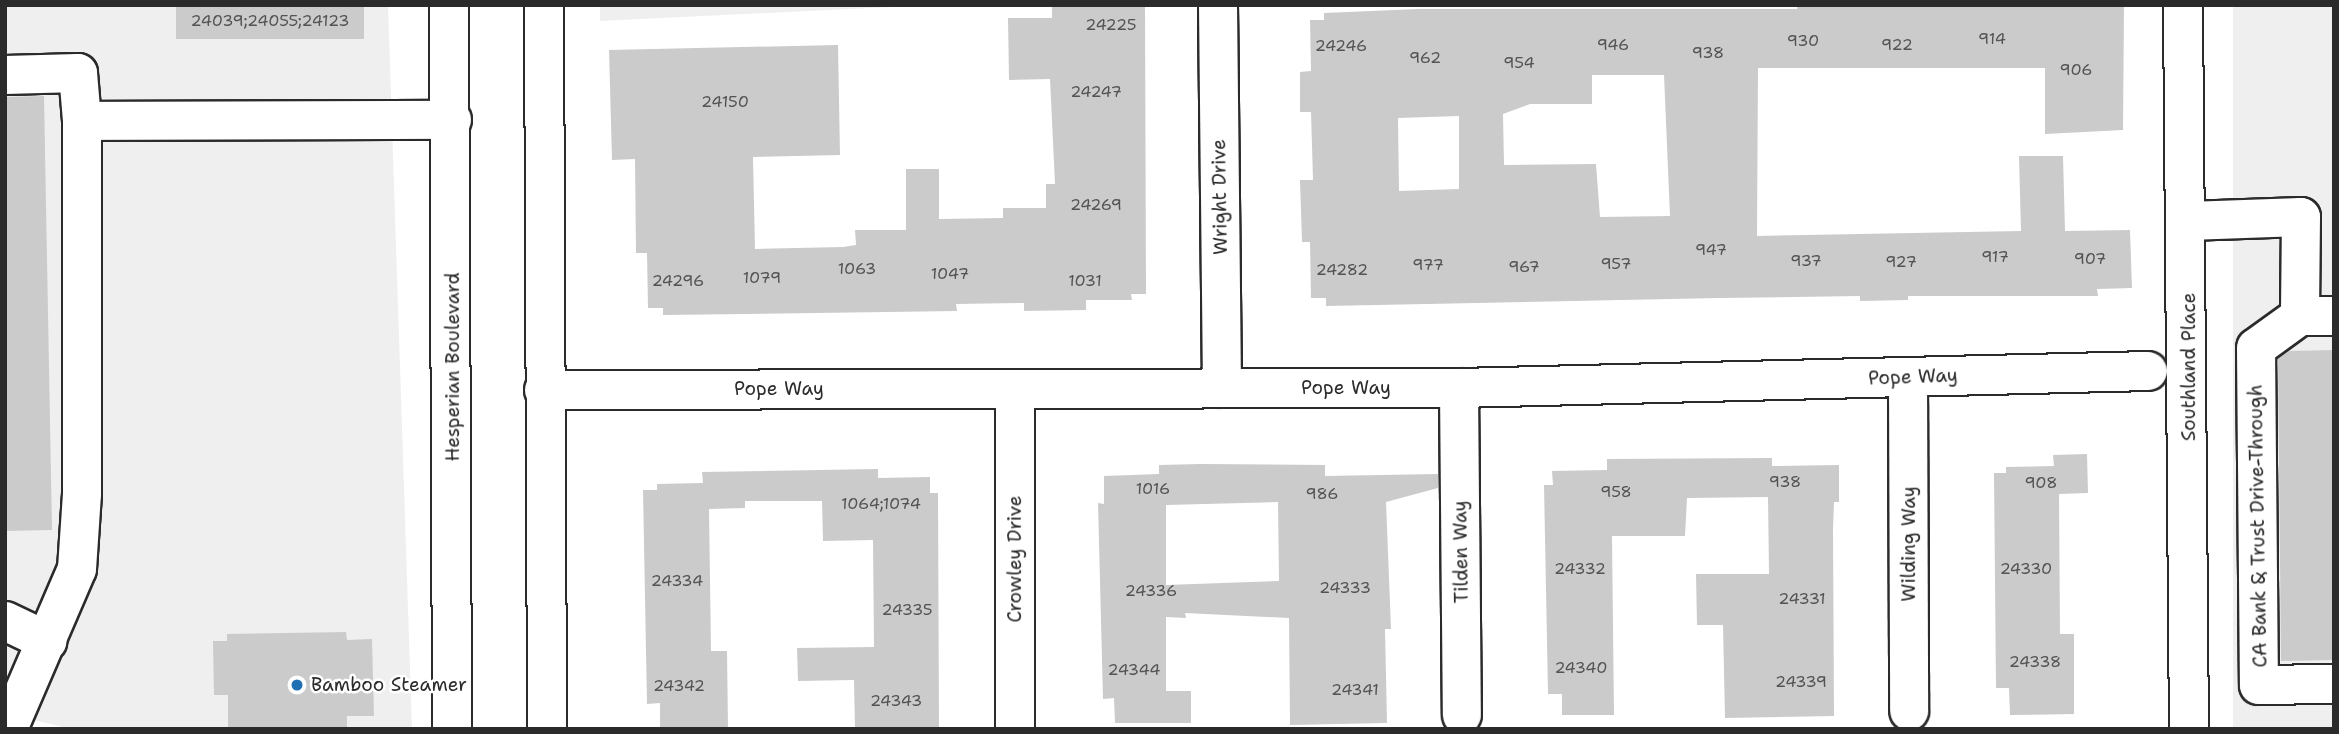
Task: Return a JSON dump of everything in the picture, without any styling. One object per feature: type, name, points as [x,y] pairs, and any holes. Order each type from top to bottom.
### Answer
[{"type":"street","name":"Hesperian Boulevard","points":[[449,5],[452,120],[452,729]]},
{"type":"street","points":[[544,5],[547,729]]},
{"type":"street","name":"Wright Drive","points":[[1218,5],[1222,388]]},
{"type":"street","name":"Southland Place","points":[[2183,5],[2188,221],[2189,729]]},
{"type":"street","points":[[5,75],[78,73],[82,121],[82,494],[77,569],[8,729]]},
{"type":"street","points":[[82,121],[452,120]]},
{"type":"street","points":[[2188,221],[2301,217],[2317,316]]},
{"type":"street","name":"CA Bank & Trust Drive-Through","points":[[2317,316],[2256,348],[2259,685],[2334,684]]},
{"type":"street","name":"Pope Way","points":[[544,390],[1459,388],[2148,371]]},
{"type":"street","name":"Wilding Way","points":[[1908,377],[1909,711]]},
{"type":"street","name":"Tilden Way","points":[[1459,388],[1462,715]]},
{"type":"street","name":"Crowley Drive","points":[[1014,729],[1015,389]]},
{"type":"street","points":[[5,621],[47,641]]},
{"type":"shaded area","points":[[5,5],[388,5],[412,729],[71,729],[5,713]]},
{"type":"shaded area","points":[[600,5],[933,5],[600,21]]},
{"type":"shaded area","points":[[2233,5],[2334,5],[2334,729],[2233,729]]},
{"type":"building","points":[[176,5],[364,5],[364,39],[176,39]]},
{"type":"building","points":[[1052,5],[1145,5],[1146,294],[1131,294],[1132,300],[1086,300],[1086,310],[1024,311],[1024,303],[956,304],[957,311],[663,315],[663,308],[648,308],[647,253],[636,253],[635,159],[612,160],[609,50],[838,45],[840,155],[753,157],[755,249],[843,247],[856,245],[855,230],[906,230],[906,169],[939,169],[939,219],[1003,218],[1003,208],[1046,208],[1046,184],[1055,184],[1050,79],[1009,80],[1008,18],[1052,18]]},
{"type":"building","points":[[1797,5],[2124,5],[2123,130],[2045,134],[2045,68],[1758,68],[1757,236],[2021,231],[2019,156],[2063,156],[2065,231],[2130,230],[2132,288],[2097,289],[2098,296],[1908,296],[1908,300],[1860,301],[1860,296],[1326,306],[1326,298],[1311,298],[1310,242],[1302,242],[1300,180],[1313,180],[1311,112],[1300,112],[1300,72],[1311,71],[1310,20],[1324,20],[1324,13],[1418,9],[1797,9]],"holes":[[[1592,75],[1664,75],[1670,216],[1600,217],[1596,164],[1504,165],[1503,114],[1530,104],[1592,104]],[[1459,116],[1459,189],[1399,191],[1398,118]]]},
{"type":"building","points":[[44,96],[52,530],[5,531],[5,97]]},
{"type":"building","points":[[2334,350],[2334,660],[2281,661],[2278,359],[2289,351]]},
{"type":"building","points":[[2087,454],[2088,493],[2059,494],[2060,634],[2074,634],[2074,714],[2010,715],[2009,688],[1996,688],[1994,473],[2006,473],[2006,467],[2054,466],[2053,455]]},
{"type":"building","points":[[1772,458],[1772,466],[1839,465],[1839,502],[1834,502],[1833,529],[1834,716],[1725,718],[1723,625],[1697,625],[1696,574],[1769,574],[1768,497],[1687,498],[1685,536],[1612,536],[1614,715],[1562,715],[1562,694],[1548,694],[1544,485],[1553,485],[1552,471],[1607,470],[1607,459]]},
{"type":"building","points":[[1159,465],[1325,465],[1325,476],[1438,474],[1438,488],[1386,502],[1391,629],[1385,629],[1387,723],[1290,725],[1289,618],[1185,613],[1186,618],[1166,617],[1166,691],[1191,691],[1191,723],[1115,723],[1114,698],[1103,699],[1098,503],[1104,504],[1104,476],[1159,474]],"holes":[[[1278,502],[1279,581],[1166,585],[1166,505]]]},
{"type":"building","points":[[878,469],[878,478],[930,477],[930,493],[938,493],[939,729],[855,729],[854,680],[798,681],[797,648],[874,647],[873,540],[823,541],[822,501],[745,501],[745,508],[709,509],[711,651],[727,651],[728,729],[660,729],[660,703],[647,704],[643,490],[657,490],[657,484],[703,483],[702,472]]},
{"type":"building","points":[[346,632],[347,640],[372,639],[374,716],[347,716],[347,729],[228,729],[228,695],[214,695],[213,641],[227,641],[227,634]]},
{"type":"place","name":"Bamboo Steamer","points":[[297,685]]}]
